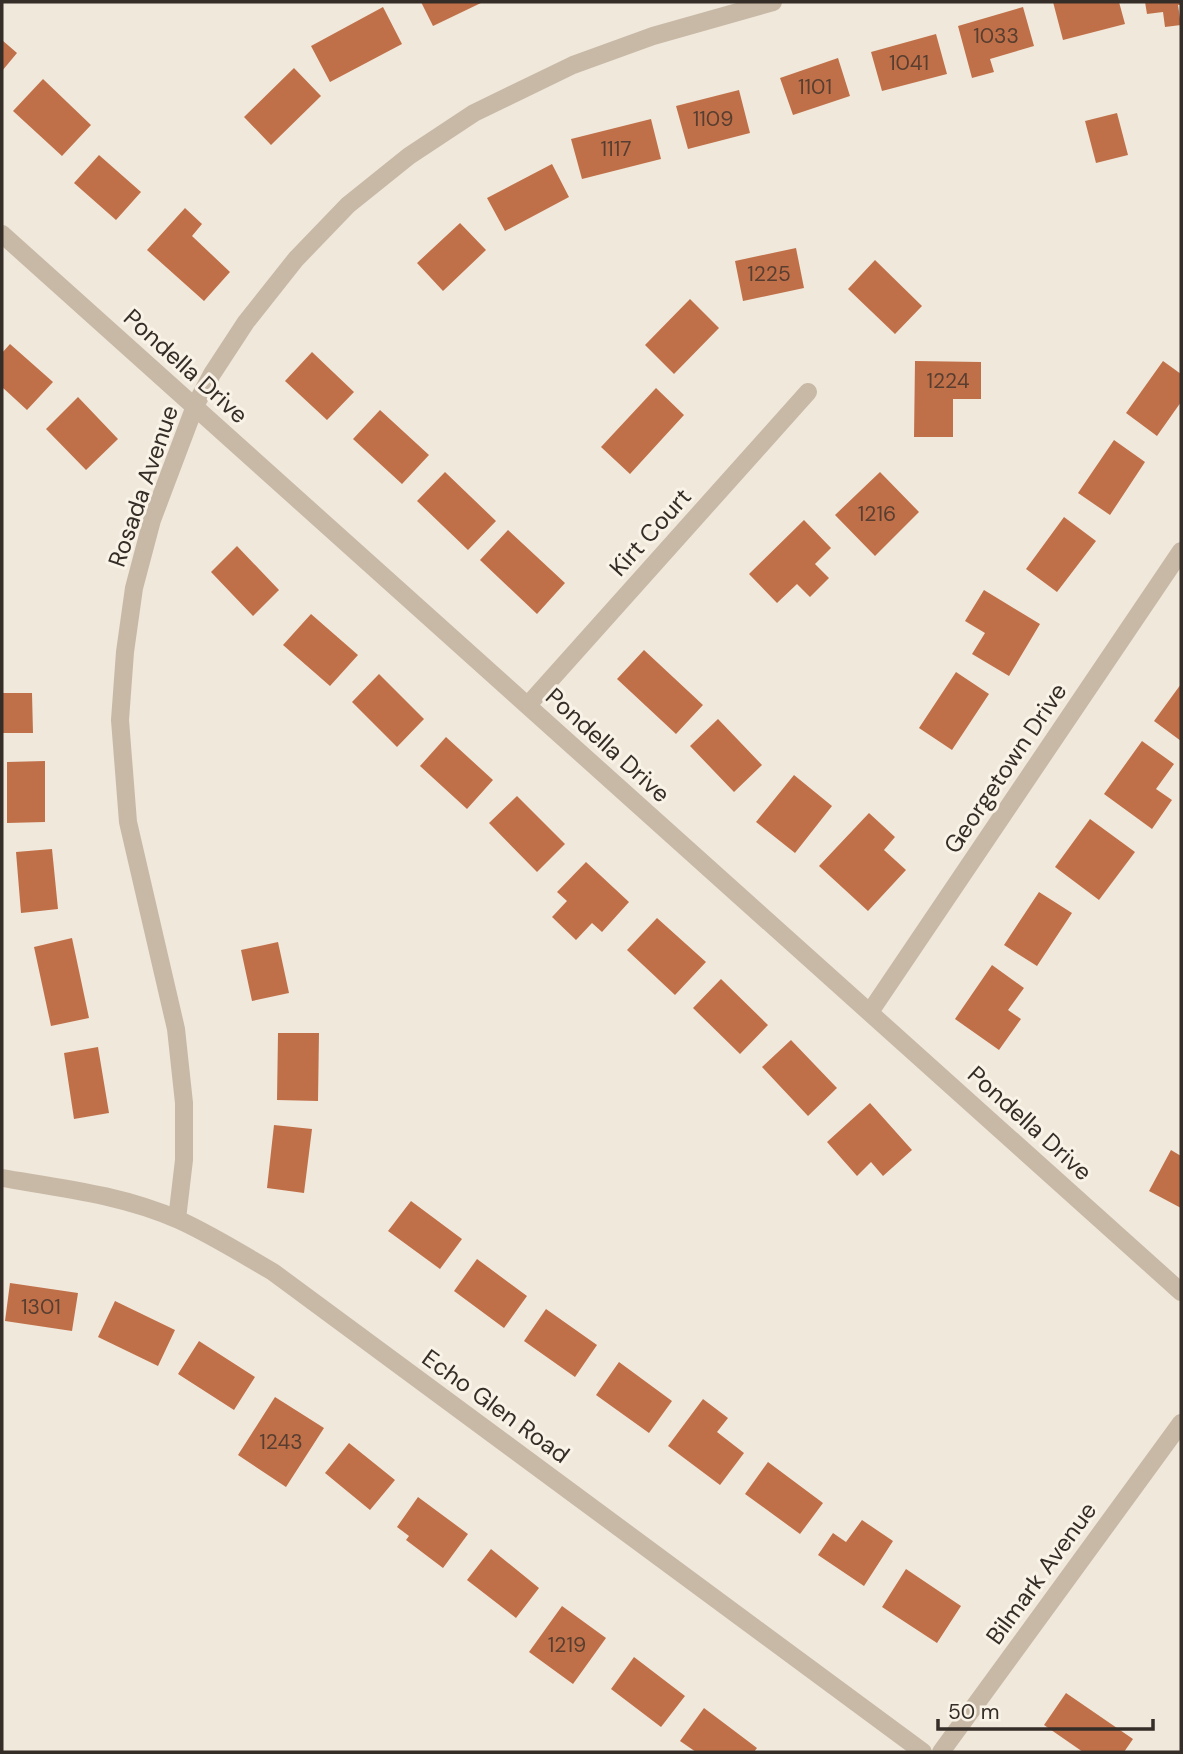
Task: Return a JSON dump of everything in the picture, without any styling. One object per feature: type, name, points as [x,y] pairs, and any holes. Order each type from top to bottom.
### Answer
[{"type":"street","name":"Rosada Avenue","points":[[177,1219],[184,1160],[184,1103],[176,1028],[128,822],[120,720],[125,652],[134,588],[152,520],[195,406],[246,322],[296,259],[348,205],[409,156],[474,113],[573,65],[653,36],[773,2]]},
{"type":"street","name":"Pondella Drive","points":[[2,234],[1181,1292]]},
{"type":"street","name":"Kirt Court","points":[[528,705],[808,393]]},
{"type":"street","name":"Georgetown Drive","points":[[870,1012],[1181,551]]},
{"type":"street","name":"Echo Glen Road","points":[[2,1178],[90,1192],[177,1219],[273,1272],[923,1752]]},
{"type":"street","name":"Bilmark Avenue","points":[[941,1752],[1181,1423]]},
{"type":"building","points":[[421,2],[483,2],[433,26]]},
{"type":"building","points":[[1053,2],[1119,2],[1125,24],[1063,40]]},
{"type":"building","points":[[1145,2],[1181,2],[1181,5],[1178,5],[1181,25],[1165,27],[1163,12],[1147,14]]},
{"type":"building","points":[[383,7],[402,44],[330,82],[311,46]]},
{"type":"building","points":[[1023,7],[1034,46],[990,59],[994,72],[972,78],[958,26]]},
{"type":"building","points":[[936,34],[947,74],[882,91],[871,52]]},
{"type":"building","points":[[2,40],[17,53],[2,71]]},
{"type":"building","points":[[838,58],[850,96],[793,115],[780,78]]},
{"type":"building","points":[[294,68],[321,96],[271,145],[244,117]]},
{"type":"building","points":[[43,79],[91,125],[62,156],[13,111]]},
{"type":"building","points":[[739,90],[750,133],[688,149],[676,106]]},
{"type":"building","points":[[1117,113],[1128,155],[1096,163],[1085,121]]},
{"type":"building","points":[[651,119],[661,159],[582,179],[571,139]]},
{"type":"building","points":[[99,155],[141,192],[116,220],[74,183]]},
{"type":"building","points":[[552,164],[569,197],[505,231],[487,198]]},
{"type":"building","points":[[185,208],[202,224],[192,236],[230,272],[204,301],[147,250]]},
{"type":"building","points":[[460,223],[486,250],[443,291],[417,263]]},
{"type":"building","points":[[796,248],[804,288],[743,301],[735,261]]},
{"type":"building","points":[[875,260],[922,306],[895,334],[848,289]]},
{"type":"building","points":[[690,299],[719,328],[674,374],[645,345]]},
{"type":"building","points":[[10,344],[53,382],[27,410],[2,387],[2,353]]},
{"type":"building","points":[[312,352],[354,392],[327,420],[285,381]]},
{"type":"building","points":[[915,361],[981,362],[981,399],[953,399],[953,437],[914,437]]},
{"type":"building","points":[[1163,361],[1181,374],[1181,402],[1157,436],[1126,413]]},
{"type":"building","points":[[656,388],[684,415],[630,474],[601,447]]},
{"type":"building","points":[[78,397],[118,439],[86,470],[46,429]]},
{"type":"building","points":[[380,410],[429,455],[402,484],[353,439]]},
{"type":"building","points":[[1114,440],[1145,462],[1110,515],[1078,493]]},
{"type":"building","points":[[445,472],[496,521],[468,550],[417,501]]},
{"type":"building","points":[[880,472],[919,512],[875,556],[835,515]]},
{"type":"building","points":[[1064,517],[1096,541],[1057,592],[1026,569]]},
{"type":"building","points":[[804,520],[831,548],[815,564],[829,578],[810,597],[797,584],[777,603],[749,574]]},
{"type":"building","points":[[508,530],[565,583],[537,614],[480,560]]},
{"type":"building","points":[[237,546],[279,590],[253,616],[211,572]]},
{"type":"building","points":[[984,590],[1040,624],[1009,676],[972,654],[985,633],[965,621]]},
{"type":"building","points":[[311,614],[358,655],[330,686],[283,645]]},
{"type":"building","points":[[644,650],[703,705],[676,734],[617,679]]},
{"type":"building","points":[[956,672],[989,694],[952,750],[919,728]]},
{"type":"building","points":[[379,674],[424,719],[397,747],[352,702]]},
{"type":"building","points":[[1181,684],[1181,741],[1154,721]]},
{"type":"building","points":[[2,693],[32,693],[33,733],[2,733]]},
{"type":"building","points":[[718,719],[762,765],[734,792],[690,746]]},
{"type":"building","points":[[446,737],[493,780],[467,809],[420,766]]},
{"type":"building","points":[[1142,741],[1174,764],[1156,789],[1172,800],[1152,829],[1104,794]]},
{"type":"building","points":[[45,761],[45,822],[7,823],[7,762]]},
{"type":"building","points":[[794,775],[832,806],[795,853],[756,822]]},
{"type":"building","points":[[517,796],[565,844],[537,872],[489,823]]},
{"type":"building","points":[[869,813],[895,837],[884,850],[906,870],[868,911],[819,866]]},
{"type":"building","points":[[1090,819],[1135,852],[1099,900],[1055,867]]},
{"type":"building","points":[[52,849],[58,909],[21,913],[16,852]]},
{"type":"building","points":[[586,862],[629,902],[602,932],[592,923],[576,940],[552,917],[567,901],[557,892]]},
{"type":"building","points":[[1039,892],[1072,913],[1037,966],[1004,945]]},
{"type":"building","points":[[657,918],[706,962],[675,995],[627,950]]},
{"type":"building","points":[[72,938],[89,1018],[51,1026],[34,947]]},
{"type":"building","points":[[278,942],[289,993],[252,1001],[241,950]]},
{"type":"building","points":[[992,965],[1024,988],[1008,1010],[1021,1019],[999,1050],[955,1019]]},
{"type":"building","points":[[721,979],[768,1025],[740,1054],[693,1008]]},
{"type":"building","points":[[278,1033],[319,1033],[318,1101],[277,1100]]},
{"type":"building","points":[[791,1040],[837,1088],[808,1116],[762,1067]]},
{"type":"building","points":[[98,1047],[109,1113],[74,1119],[64,1053]]},
{"type":"building","points":[[870,1103],[912,1150],[883,1176],[871,1162],[857,1176],[827,1142]]},
{"type":"building","points":[[274,1125],[312,1129],[304,1193],[267,1188]]},
{"type":"building","points":[[1171,1150],[1181,1156],[1181,1208],[1149,1191]]},
{"type":"building","points":[[411,1201],[462,1239],[440,1269],[388,1231]]},
{"type":"building","points":[[477,1259],[527,1296],[504,1328],[454,1291]]},
{"type":"building","points":[[10,1283],[78,1293],[72,1331],[5,1321]]},
{"type":"building","points":[[115,1301],[175,1330],[158,1366],[98,1337]]},
{"type":"building","points":[[546,1309],[597,1345],[575,1377],[524,1341]]},
{"type":"building","points":[[199,1341],[255,1377],[234,1410],[178,1374]]},
{"type":"building","points":[[619,1362],[672,1401],[649,1433],[596,1395]]},
{"type":"building","points":[[275,1397],[324,1428],[286,1487],[238,1455]]},
{"type":"building","points":[[703,1399],[728,1418],[717,1432],[744,1453],[720,1485],[668,1446]]},
{"type":"building","points":[[349,1443],[395,1480],[370,1510],[325,1473]]},
{"type":"building","points":[[768,1462],[823,1503],[800,1534],[745,1494]]},
{"type":"building","points":[[418,1497],[468,1534],[443,1568],[406,1540],[409,1536],[397,1527]]},
{"type":"building","points":[[862,1520],[893,1541],[864,1586],[818,1555],[833,1533],[846,1542]]},
{"type":"building","points":[[491,1549],[539,1588],[516,1618],[467,1580]]},
{"type":"building","points":[[906,1569],[961,1606],[937,1643],[882,1607]]},
{"type":"building","points":[[562,1606],[606,1638],[573,1684],[529,1652]]},
{"type":"building","points":[[634,1657],[685,1696],[661,1727],[611,1689]]},
{"type":"building","points":[[1066,1693],[1133,1739],[1124,1752],[1083,1752],[1044,1725]]},
{"type":"building","points":[[704,1708],[757,1748],[754,1752],[696,1752],[680,1741]]}]
